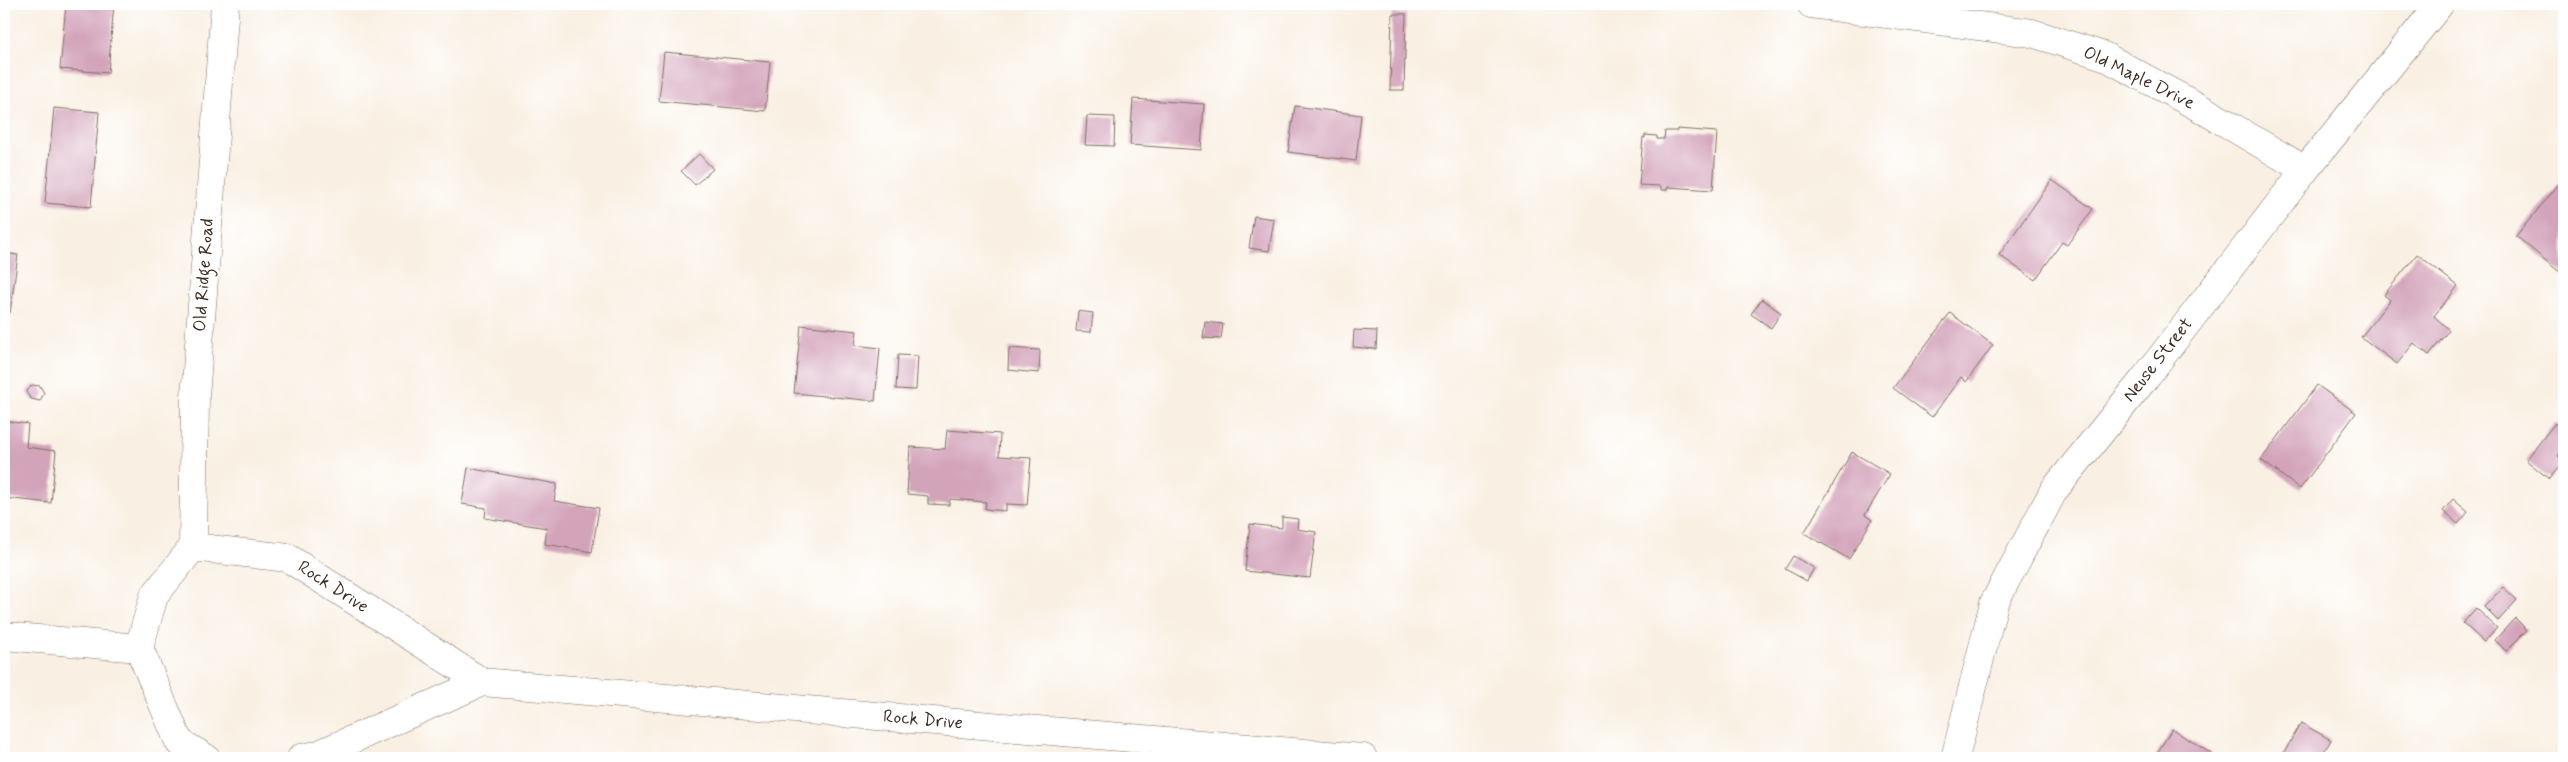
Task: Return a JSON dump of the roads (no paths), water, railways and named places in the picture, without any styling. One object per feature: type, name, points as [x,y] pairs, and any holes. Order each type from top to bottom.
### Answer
[{"type":"street","name":"Old Ridge Road","points":[[192,547],[194,397],[225,4]]},
{"type":"street","name":"Old Maple Drive","points":[[1811,4],[2032,33],[2095,54],[2202,109],[2305,170]]},
{"type":"street","name":"Neuse Street","points":[[1955,758],[1994,604],[2054,490],[2145,378],[2305,170],[2440,4]]},
{"type":"street","points":[[192,547],[154,596],[139,648],[179,742],[206,758]]},
{"type":"street","name":"Rock Drive","points":[[192,547],[288,558],[482,682],[1363,758]]},
{"type":"street","points":[[4,636],[139,648]]},
{"type":"street","name":"Rock Drive","points":[[301,758],[317,755],[482,682]]}]
